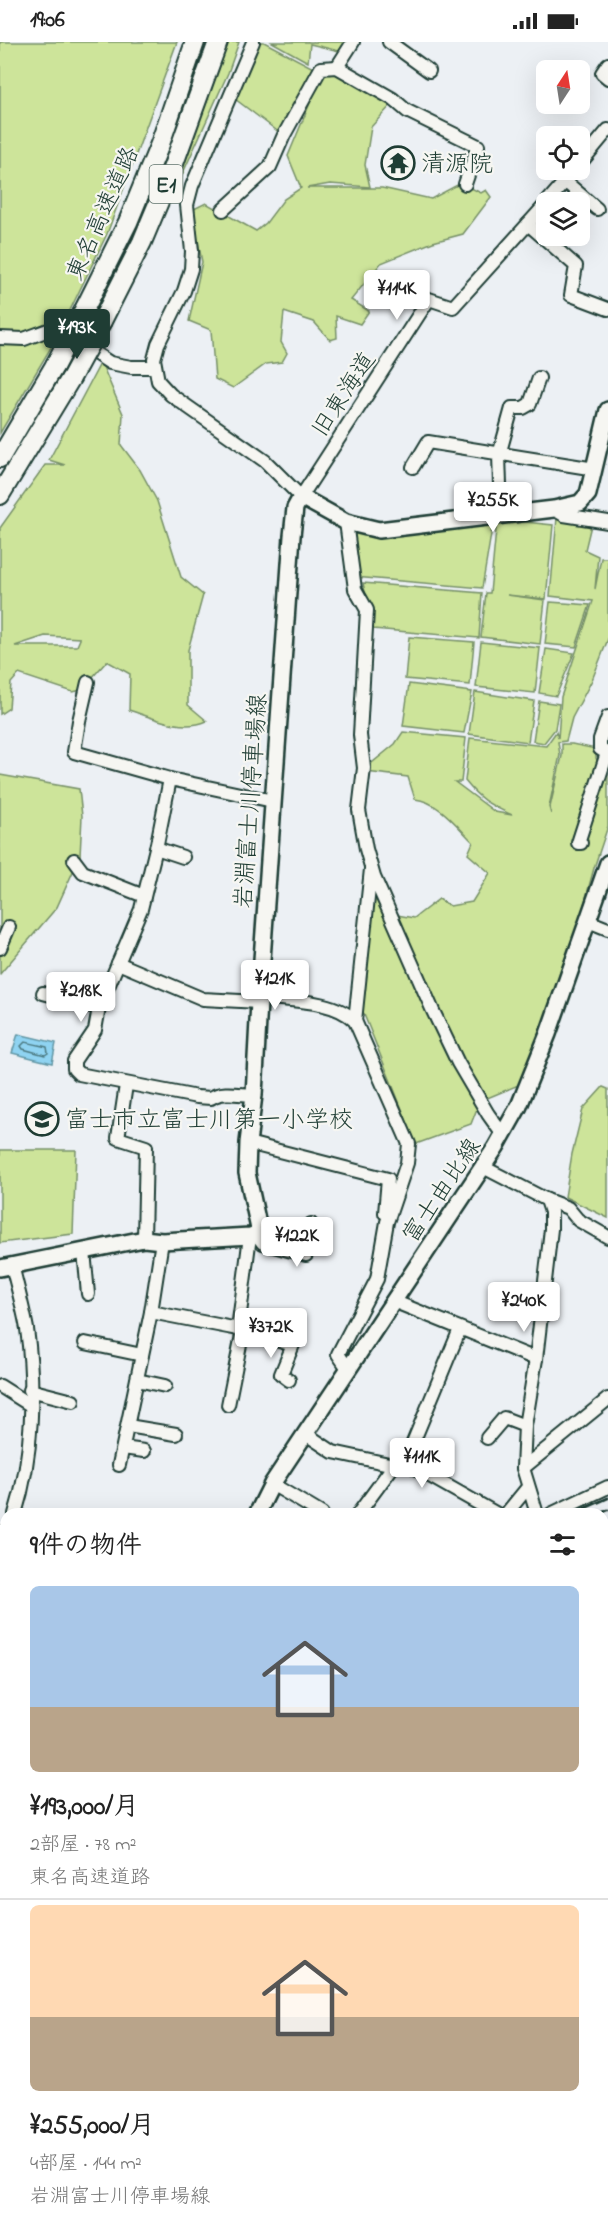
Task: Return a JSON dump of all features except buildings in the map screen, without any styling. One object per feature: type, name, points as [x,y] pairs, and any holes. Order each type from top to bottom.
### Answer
[{"type":"highway","name":"東名高速道路","points":[[0,458],[86,308],[128,222],[163,134],[195,42]]},
{"type":"highway","name":"東名高速道路","points":[[0,495],[71,378],[142,242],[164,190],[218,42]]},
{"type":"main road","points":[[301,497],[346,522],[379,530],[554,509],[580,503],[588,494],[608,410]]},
{"type":"main road","name":"岩淵富士川停車場線","points":[[253,1235],[259,1229],[259,1222],[248,1173],[248,1143],[254,1095],[292,536],[295,508],[301,497]]},
{"type":"main road","name":"富士由比線","points":[[261,1508],[272,1485],[483,1167],[519,1107],[548,1034],[608,863]]},
{"type":"main road","points":[[6,1266],[144,1239],[162,1241],[253,1235]]},
{"type":"street","points":[[254,42],[192,186],[187,205],[192,251],[191,269],[184,291],[158,344],[155,367],[158,381],[171,395],[265,461],[301,497]]},
{"type":"street","points":[[337,67],[353,42]]},
{"type":"street","points":[[388,42],[429,71]]},
{"type":"street","points":[[608,64],[602,73],[608,78]]},
{"type":"street","points":[[223,210],[270,167],[284,135],[321,68],[337,67],[393,99],[407,111],[478,146],[465,184]]},
{"type":"street","points":[[590,152],[608,130]]},
{"type":"street","points":[[565,182],[597,209]]},
{"type":"street","name":"旧東海道","points":[[556,192],[565,182]]},
{"type":"street","name":"旧東海道","points":[[301,497],[429,299],[453,307],[536,215]]},
{"type":"street","points":[[528,224],[576,266],[571,295],[608,309]]},
{"type":"street","points":[[0,338],[24,339],[51,329],[61,331],[110,363],[130,367],[155,367]]},
{"type":"street","points":[[501,515],[499,455],[512,408],[523,408],[530,404],[539,378]]},
{"type":"street","points":[[413,467],[428,442],[595,469]]},
{"type":"street","points":[[554,509],[564,514],[608,522]]},
{"type":"street","points":[[346,522],[356,589],[367,610],[360,735],[364,768],[359,810],[371,865],[438,1021],[474,1091],[503,1135]]},
{"type":"street","points":[[88,682],[74,753],[170,779],[273,801]]},
{"type":"street","points":[[581,843],[578,843],[607,754],[600,749],[600,739],[608,717]]},
{"type":"street","points":[[170,779],[144,896],[99,1008],[94,1030],[74,1061],[74,1069],[79,1074],[126,1085],[196,1097],[212,1098],[215,1095],[226,1094],[254,1095]]},
{"type":"street","points":[[156,848],[183,857]]},
{"type":"street","points":[[74,860],[83,872],[144,896]]},
{"type":"street","points":[[349,1370],[338,1353],[377,1279],[387,1222],[407,1163],[409,1144],[355,1020],[371,865]]},
{"type":"street","points":[[588,921],[608,929]]},
{"type":"street","points":[[0,948],[9,927]]},
{"type":"street","points":[[118,963],[202,999],[259,1000],[324,1005],[340,1009],[355,1020]]},
{"type":"street","points":[[43,993],[99,1008]]},
{"type":"street","points":[[126,1085],[117,1138],[146,1147],[144,1239]]},
{"type":"street","points":[[248,1143],[388,1179],[385,1212],[387,1222]]},
{"type":"street","points":[[483,1167],[547,1200],[568,1208],[578,1220],[608,1237]]},
{"type":"street","points":[[535,1508],[523,1468],[525,1426],[536,1359],[551,1228],[551,1212],[547,1200]]},
{"type":"street","points":[[253,1235],[263,1244],[306,1255],[311,1224]]},
{"type":"street","points":[[228,1405],[253,1235]]},
{"type":"street","points":[[119,1465],[151,1312],[162,1241]]},
{"type":"street","points":[[84,1251],[88,1294]]},
{"type":"street","points":[[6,1266],[27,1330],[30,1390],[27,1459],[17,1508]]},
{"type":"street","points":[[393,1301],[536,1359]]},
{"type":"street","points":[[151,1312],[240,1329],[293,1345],[280,1374],[289,1380]]},
{"type":"street","points":[[281,1341],[291,1320]]},
{"type":"street","points":[[363,1508],[400,1464],[460,1329]]},
{"type":"street","points":[[85,1343],[142,1355]]},
{"type":"street","points":[[137,1380],[165,1386]]},
{"type":"street","points":[[0,1386],[30,1405]]},
{"type":"street","points":[[30,1390],[73,1401]]},
{"type":"street","points":[[523,1468],[608,1399]]},
{"type":"street","points":[[487,1438],[504,1418],[525,1426]]},
{"type":"street","points":[[128,1425],[176,1434]]},
{"type":"street","points":[[306,1434],[333,1452],[400,1464],[485,1508]]},
{"type":"street","points":[[123,1448],[144,1451]]},
{"type":"street","points":[[272,1485],[312,1508]]},
{"type":"street","points":[[511,1508],[528,1486]]},
{"type":"street","points":[[564,1508],[608,1487]]},
{"type":"green space","points":[[0,42],[177,42],[107,234],[56,339],[0,433]]},
{"type":"green space","points":[[227,42],[239,42],[228,73],[179,182],[176,180]]},
{"type":"green space","points":[[257,42],[264,42],[319,71],[280,133],[235,99]]},
{"type":"green space","points":[[272,42],[350,42],[343,52],[310,44],[308,62]]},
{"type":"green space","points":[[331,71],[392,104],[371,127],[365,165],[370,187],[330,184],[307,188],[382,188],[431,199],[461,183],[481,193],[486,190],[491,197],[463,234],[433,242],[381,263],[351,300],[369,311],[360,324],[336,316],[337,338],[330,340],[314,322],[284,312],[281,342],[287,353],[282,362],[266,364],[233,388],[215,379],[211,330],[189,321],[202,262],[192,210],[206,203],[256,231],[266,223],[284,199],[301,188],[288,156],[322,74]]},
{"type":"green space","points":[[101,362],[123,414],[121,445],[140,470],[157,501],[181,577],[203,595],[188,650],[188,705],[207,721],[198,724],[178,724],[129,710],[130,674],[107,661],[81,690],[73,692],[19,674],[11,683],[9,708],[0,714],[0,528],[45,465],[65,465],[49,460]],"holes":[[[45,636],[80,638],[77,646],[15,646]]]},
{"type":"green space","points":[[557,518],[591,525],[585,550],[598,556],[595,589],[601,558],[608,558],[608,639],[592,680],[572,718],[566,741],[558,742],[560,755],[549,807],[551,814],[550,807],[562,756],[562,744],[596,749],[596,758],[600,766],[605,760],[600,740],[608,718],[608,826],[569,960],[521,1084],[480,1101],[471,1124],[416,1144],[361,1007],[369,888],[397,915],[414,918],[439,899],[450,906],[472,902],[490,873],[468,854],[473,842],[454,822],[432,804],[415,799],[408,777],[366,772],[367,767],[395,744],[403,732],[466,738],[461,782],[455,782],[495,812],[512,815],[486,801],[465,781],[470,738],[546,746],[556,732],[558,738],[561,697],[593,601],[550,596]]},
{"type":"green space","points":[[497,519],[553,525],[546,599],[507,595],[545,600],[540,644],[481,637],[486,593],[490,593]]},
{"type":"green space","points":[[493,522],[482,588],[354,577],[350,528]]},
{"type":"green space","points":[[363,583],[482,593],[479,638],[373,629]]},
{"type":"green space","points":[[550,602],[590,605],[576,647],[545,644]]},
{"type":"green space","points":[[409,637],[474,642],[470,685],[405,679]]},
{"type":"green space","points":[[481,642],[540,648],[535,693],[476,687]]},
{"type":"green space","points":[[546,649],[574,653],[556,696],[539,693]]},
{"type":"green space","points":[[409,684],[472,692],[464,733],[403,726]]},
{"type":"green space","points":[[475,692],[534,701],[528,742],[469,734]]},
{"type":"green space","points":[[539,701],[559,704],[555,729],[544,743],[533,741]]},
{"type":"green space","points":[[0,775],[79,789],[82,816],[80,856],[57,907],[0,974]]},
{"type":"green space","points":[[603,1087],[608,1089],[608,1218],[565,1197],[583,1109]]},
{"type":"green space","points":[[0,1150],[76,1150],[73,1234],[0,1243]]},
{"type":"water","points":[[18,1034],[56,1043],[52,1063],[12,1053]]},
{"type":"railway","points":[[586,1508],[608,1498]]},
{"type":"place","name":"清源院","points":[[398,163]]},
{"type":"place","name":"富士市立富士川第一小学校","points":[[42,1119]]}]
